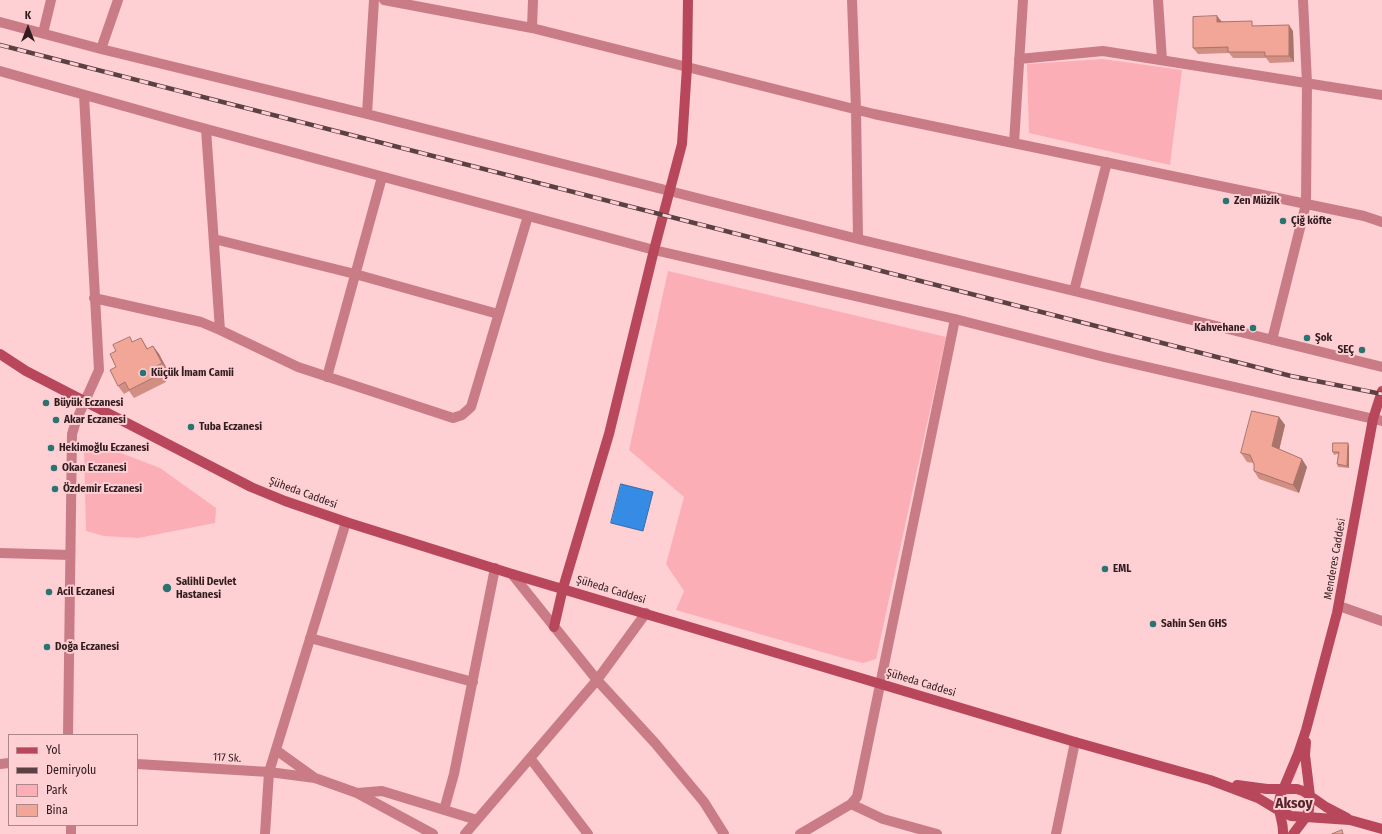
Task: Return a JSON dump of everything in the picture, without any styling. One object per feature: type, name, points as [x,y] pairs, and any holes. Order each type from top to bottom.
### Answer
[{"type":"main road","points":[[554,627],[563,588],[609,434],[654,250],[682,144],[687,67],[688,0]]},
{"type":"main road","points":[[0,354],[26,371]]},
{"type":"main road","points":[[0,363],[26,371]]},
{"type":"main road","name":"Şüheda Caddesi","points":[[26,371],[251,487],[285,501],[346,522],[512,574],[1075,742],[1210,780]]},
{"type":"main road","name":"Menderes Caddesi","points":[[1306,730],[1339,606],[1382,391]]},
{"type":"main road","points":[[1284,834],[1282,821],[1278,810],[1280,797],[1306,730]]},
{"type":"main road","points":[[1293,834],[1306,817],[1309,810],[1310,796],[1305,754],[1306,730]]},
{"type":"main road","points":[[1210,780],[1251,788],[1297,789],[1303,791],[1350,820]]},
{"type":"main road","points":[[1210,780],[1258,798],[1291,816],[1350,820],[1382,829]]},
{"type":"street","points":[[43,33],[51,0]]},
{"type":"street","points":[[102,49],[118,0]]},
{"type":"street","points":[[367,114],[374,0]]},
{"type":"street","points":[[384,0],[532,28],[856,109],[1364,216],[1382,222]]},
{"type":"street","points":[[532,28],[533,0]]},
{"type":"street","points":[[852,0],[856,109],[858,239]]},
{"type":"street","points":[[1014,143],[1024,0]]},
{"type":"street","points":[[1158,0],[1162,60]]},
{"type":"street","points":[[1272,340],[1306,204],[1307,83],[1304,0]]},
{"type":"street","points":[[0,22],[858,239],[1382,367]]},
{"type":"street","points":[[1019,59],[1103,51],[1382,94]]},
{"type":"street","points":[[0,71],[206,129],[654,250],[955,319],[1104,357],[1377,420]]},
{"type":"street","points":[[68,734],[72,434],[76,421],[99,370],[84,95]]},
{"type":"street","points":[[206,129],[220,330]]},
{"type":"street","points":[[1074,291],[1107,162]]},
{"type":"street","points":[[327,377],[382,177]]},
{"type":"street","points":[[94,298],[201,322],[298,368],[453,418],[462,415],[471,407],[528,216]]},
{"type":"street","points":[[214,239],[355,274],[498,314]]},
{"type":"street","points":[[800,834],[851,804],[857,797],[955,319]]},
{"type":"street","points":[[265,834],[269,772],[346,522]]},
{"type":"street","points":[[0,553],[70,555]]},
{"type":"street","points":[[444,810],[454,774],[495,568]]},
{"type":"street","points":[[512,574],[598,680],[655,743],[704,802],[724,834]]},
{"type":"street","points":[[1339,606],[1382,621]]},
{"type":"street","points":[[464,834],[598,680],[646,613]]},
{"type":"street","points":[[310,638],[473,682]]},
{"type":"street","points":[[1056,834],[1075,742]]},
{"type":"street","points":[[276,750],[315,778],[357,794],[433,834]]},
{"type":"street","points":[[530,758],[588,834]]},
{"type":"street","name":"117 Sk.","points":[[138,764],[269,772],[315,778]]},
{"type":"street","points":[[357,794],[382,791],[477,820]]},
{"type":"street","points":[[851,804],[883,819],[937,834]]},
{"type":"green space","points":[[1103,59],[1182,70],[1170,165],[1029,133],[1027,64]]},
{"type":"green space","points":[[668,271],[946,337],[876,659],[863,663],[676,610],[684,591],[666,564],[684,497],[629,450]]},
{"type":"green space","points":[[100,445],[160,468],[216,508],[215,523],[138,538],[104,536],[86,531],[84,448]]},
{"type":"water","points":[[621,484],[653,492],[643,531],[611,523]]},
{"type":"building","points":[[1217,16],[1217,22],[1252,21],[1252,26],[1289,25],[1289,56],[1265,56],[1265,52],[1228,52],[1228,47],[1193,48],[1193,17]]},
{"type":"building","name":"Küçük İmam Camii","points":[[130,337],[132,342],[141,338],[147,349],[153,346],[162,363],[157,366],[161,374],[129,390],[125,382],[118,386],[110,370],[116,367],[110,354],[116,351],[113,345]]},
{"type":"building","points":[[1252,411],[1279,417],[1272,446],[1302,459],[1293,485],[1254,471],[1254,464],[1250,455],[1241,453]]},
{"type":"building","points":[[1333,443],[1348,443],[1347,466],[1337,464],[1339,452],[1333,452]]},
{"type":"building","points":[[1342,830],[1343,834],[1332,834]]},
{"type":"railway","points":[[0,45],[1291,376],[1382,394]]},
{"type":"place","name":"Zen Müzik","points":[[1226,201]]},
{"type":"place","name":"Çiğ köfte","points":[[1283,221]]},
{"type":"place","name":"Kahvehane","points":[[1253,328]]},
{"type":"place","name":"Şok","points":[[1307,338]]},
{"type":"place","name":"SEÇ","points":[[1362,350]]},
{"type":"place","name":"Küçük İmam Camii","points":[[143,373]]},
{"type":"place","name":"Büyük Eczanesi","points":[[46,403]]},
{"type":"place","name":"Akar Eczanesi","points":[[56,420]]},
{"type":"place","name":"Tuba Eczanesi","points":[[191,427]]},
{"type":"place","name":"Hekimoğlu Eczanesi","points":[[51,448]]},
{"type":"place","name":"Okan Eczanesi","points":[[54,468]]},
{"type":"place","name":"Özdemir Eczanesi","points":[[55,489]]},
{"type":"place","name":"EML","points":[[1105,569]]},
{"type":"place","name":"Salihli Devlet Hastanesi","points":[[167,588]]},
{"type":"place","name":"Acil Eczanesi","points":[[49,592]]},
{"type":"place","name":"Sahin Sen GHS","points":[[1153,624]]},
{"type":"place","name":"Doğa Eczanesi","points":[[47,647]]},
{"type":"district","name":"Aksoy","points":[[1294,804]]}]
